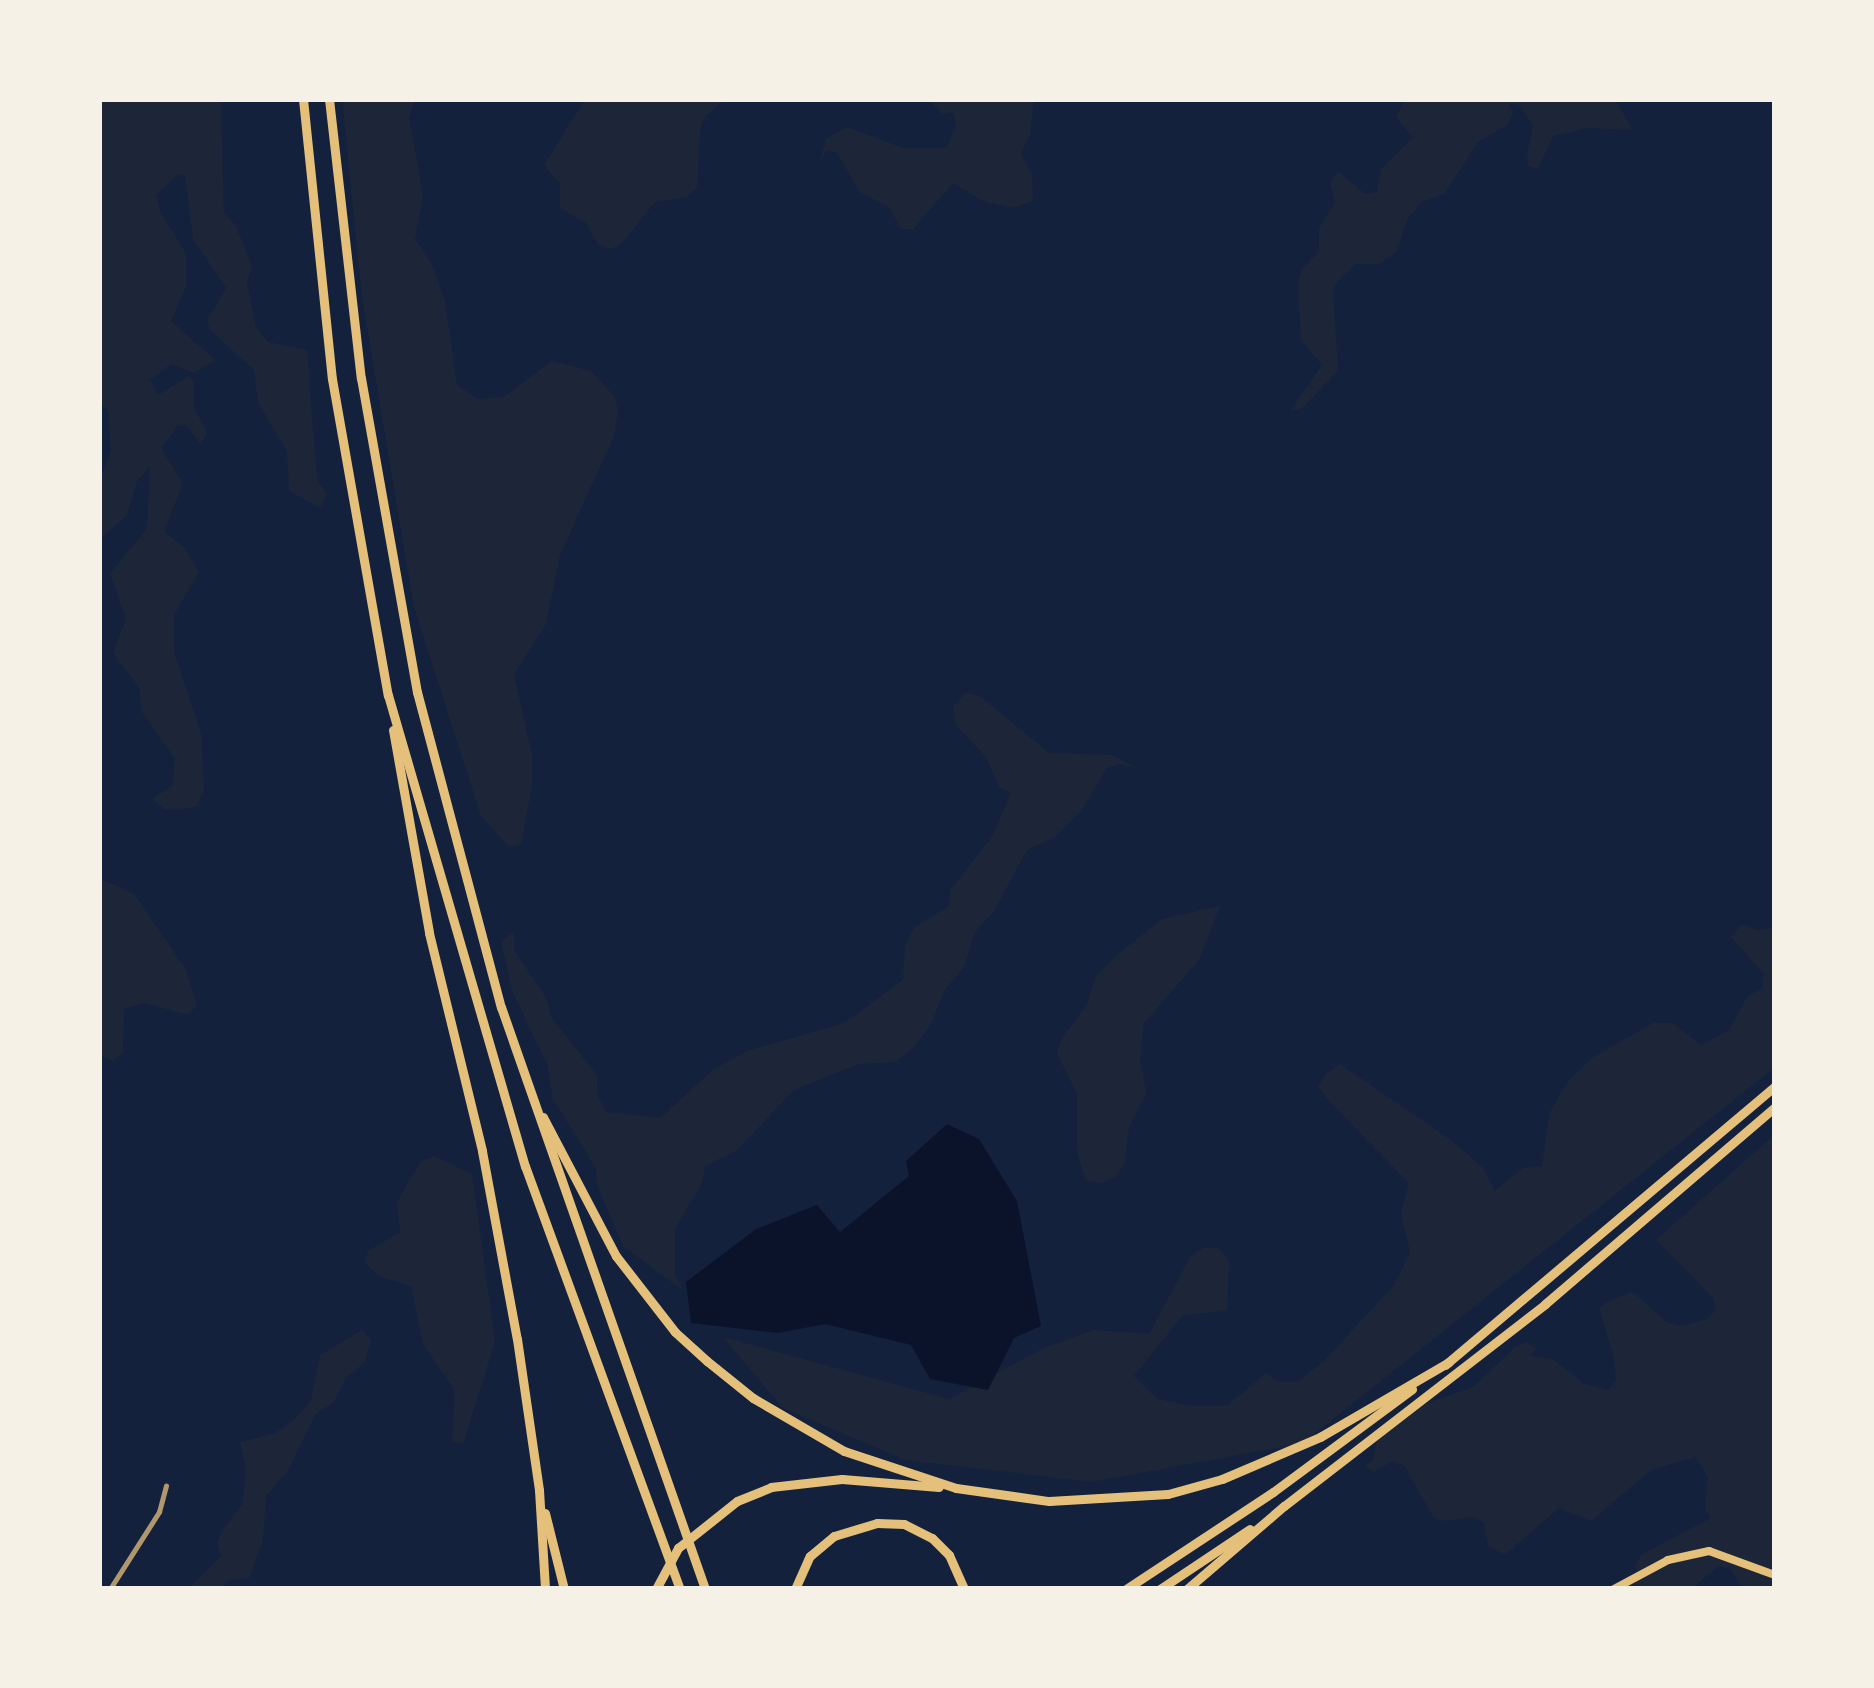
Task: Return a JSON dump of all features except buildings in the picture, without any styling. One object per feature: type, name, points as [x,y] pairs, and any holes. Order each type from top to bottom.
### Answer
[{"type":"highway","points":[[303,99],[332,379],[429,933],[487,1174],[539,1490],[564,1589]]},
{"type":"highway","points":[[329,99],[354,335],[417,692],[525,1080],[704,1586]]},
{"type":"highway","points":[[388,695],[566,1288],[680,1589]]},
{"type":"highway","points":[[525,1080],[595,1223],[675,1331],[753,1398],[796,1426],[844,1451],[956,1488]]},
{"type":"highway","points":[[1126,1589],[1273,1492],[1449,1362],[1775,1086]]},
{"type":"highway","points":[[1187,1589],[1284,1506],[1545,1304],[1775,1107]]},
{"type":"highway","points":[[656,1589],[678,1548],[694,1533],[737,1501],[771,1487],[842,1479],[1049,1501],[1168,1494],[1222,1479],[1320,1438],[1449,1362]]},
{"type":"highway","points":[[539,1490],[545,1589]]},
{"type":"highway","points":[[1160,1589],[1284,1506]]},
{"type":"highway","points":[[795,1589],[810,1556],[833,1536],[877,1523],[904,1524],[932,1538],[949,1556],[964,1589]]},
{"type":"main road","points":[[1614,1589],[1669,1560],[1709,1551],[1775,1576]]},
{"type":"street","points":[[110,1589],[159,1513],[166,1486]]},
{"type":"shaded area","points":[[99,99],[221,99],[224,213],[236,226],[252,266],[247,283],[256,328],[268,342],[307,350],[317,480],[327,494],[320,508],[289,491],[287,451],[258,403],[254,370],[210,330],[207,321],[226,288],[193,239],[185,175],[176,176],[156,195],[161,213],[186,253],[186,287],[171,321],[215,360],[194,373],[171,364],[150,380],[158,395],[189,376],[194,382],[193,406],[207,432],[201,445],[186,425],[178,425],[161,448],[183,483],[164,531],[184,547],[199,572],[174,615],[174,652],[201,733],[204,790],[197,806],[179,810],[164,809],[152,799],[173,785],[175,759],[142,712],[139,687],[113,653],[126,619],[110,573],[147,529],[150,466],[137,481],[127,515],[99,540],[99,483],[111,450],[108,410],[99,403]]},
{"type":"shaded area","points":[[342,99],[415,99],[409,118],[423,195],[415,240],[432,264],[445,301],[457,385],[478,399],[503,397],[552,361],[591,371],[615,397],[618,410],[614,436],[560,555],[546,624],[514,674],[532,755],[532,786],[521,844],[509,847],[481,816],[414,607],[362,296]]},
{"type":"shaded area","points":[[585,99],[726,99],[704,117],[697,188],[687,197],[655,202],[621,244],[611,249],[598,244],[586,223],[560,208],[560,183],[544,165]]},
{"type":"shaded area","points":[[927,99],[1034,99],[1030,134],[1021,153],[1032,176],[1033,201],[1012,208],[983,201],[953,183],[913,229],[901,229],[890,208],[860,192],[837,153],[827,150],[820,162],[826,139],[847,127],[903,148],[947,148],[956,125],[953,112],[943,114]]},
{"type":"shaded area","points":[[1405,99],[1615,99],[1633,130],[1588,128],[1553,136],[1538,169],[1528,166],[1533,125],[1519,105],[1509,103],[1513,113],[1507,125],[1478,142],[1444,194],[1422,202],[1408,218],[1396,252],[1379,264],[1356,264],[1338,281],[1333,290],[1338,371],[1302,408],[1290,411],[1322,365],[1301,339],[1298,283],[1301,270],[1319,252],[1319,228],[1335,203],[1330,182],[1338,171],[1365,194],[1377,192],[1381,169],[1413,138],[1396,117]]},
{"type":"shaded area","points":[[966,692],[981,697],[1049,753],[1112,755],[1136,768],[1120,764],[1107,768],[1081,811],[1055,837],[1027,850],[994,911],[975,932],[964,967],[944,991],[931,1025],[910,1051],[894,1062],[859,1064],[794,1090],[736,1151],[705,1166],[703,1181],[675,1229],[675,1276],[684,1291],[623,1246],[597,1185],[596,1168],[553,1099],[547,1064],[512,991],[501,941],[514,932],[514,950],[547,999],[551,1017],[597,1075],[597,1094],[606,1112],[660,1118],[714,1069],[747,1051],[844,1023],[903,980],[905,945],[914,928],[949,906],[951,889],[992,837],[1011,793],[999,787],[986,757],[955,724],[953,707]]},
{"type":"shaded area","points":[[99,878],[134,894],[185,968],[197,1005],[188,1015],[145,1003],[124,1009],[123,1052],[113,1061],[99,1054]]},
{"type":"shaded area","points":[[1220,906],[1199,960],[1144,1023],[1140,1058],[1146,1092],[1129,1127],[1125,1162],[1116,1177],[1101,1183],[1086,1181],[1077,1151],[1077,1094],[1057,1053],[1062,1038],[1086,1006],[1096,976],[1118,954],[1162,919]]},
{"type":"shaded area","points":[[1742,924],[1757,930],[1775,928],[1775,1067],[1303,1443],[1092,1482],[905,1460],[783,1408],[723,1337],[949,1399],[1044,1348],[1094,1330],[1149,1334],[1190,1257],[1203,1248],[1218,1248],[1229,1259],[1227,1311],[1183,1315],[1134,1376],[1157,1399],[1192,1406],[1227,1406],[1266,1373],[1279,1382],[1297,1382],[1325,1360],[1394,1285],[1410,1252],[1401,1213],[1409,1183],[1329,1101],[1318,1086],[1327,1073],[1340,1064],[1451,1140],[1483,1168],[1495,1191],[1523,1168],[1542,1166],[1549,1114],[1568,1081],[1592,1058],[1653,1023],[1673,1023],[1701,1045],[1729,1030],[1747,997],[1762,988],[1764,974],[1731,937]]},
{"type":"shaded area","points":[[947,1124],[979,1139],[1017,1201],[1041,1326],[1014,1338],[988,1390],[930,1379],[911,1345],[825,1324],[778,1333],[691,1323],[686,1282],[756,1229],[817,1205],[840,1232],[909,1176],[906,1161]]},
{"type":"shaded area","points":[[1775,1134],[1775,1583],[1769,1589],[1743,1589],[1731,1569],[1719,1566],[1691,1589],[1636,1589],[1636,1564],[1642,1554],[1711,1518],[1705,1509],[1708,1477],[1696,1457],[1651,1470],[1591,1521],[1559,1508],[1505,1555],[1488,1546],[1484,1523],[1475,1517],[1444,1521],[1433,1517],[1404,1465],[1393,1461],[1373,1472],[1365,1466],[1373,1460],[1378,1436],[1408,1410],[1473,1387],[1516,1346],[1527,1342],[1536,1349],[1530,1356],[1553,1359],[1584,1384],[1608,1390],[1616,1381],[1614,1358],[1599,1307],[1610,1300],[1633,1292],[1668,1323],[1682,1326],[1707,1319],[1716,1310],[1713,1298],[1656,1240]]},
{"type":"shaded area","points":[[434,1156],[472,1174],[495,1342],[463,1444],[452,1442],[455,1391],[423,1344],[411,1286],[380,1277],[365,1263],[368,1251],[400,1232],[397,1202],[421,1161]]},
{"type":"shaded area","points":[[362,1330],[371,1340],[365,1362],[346,1378],[334,1402],[315,1415],[288,1471],[266,1496],[263,1541],[249,1578],[229,1580],[220,1589],[188,1589],[221,1556],[217,1543],[243,1503],[246,1468],[240,1442],[275,1433],[295,1419],[311,1400],[320,1355]]}]
